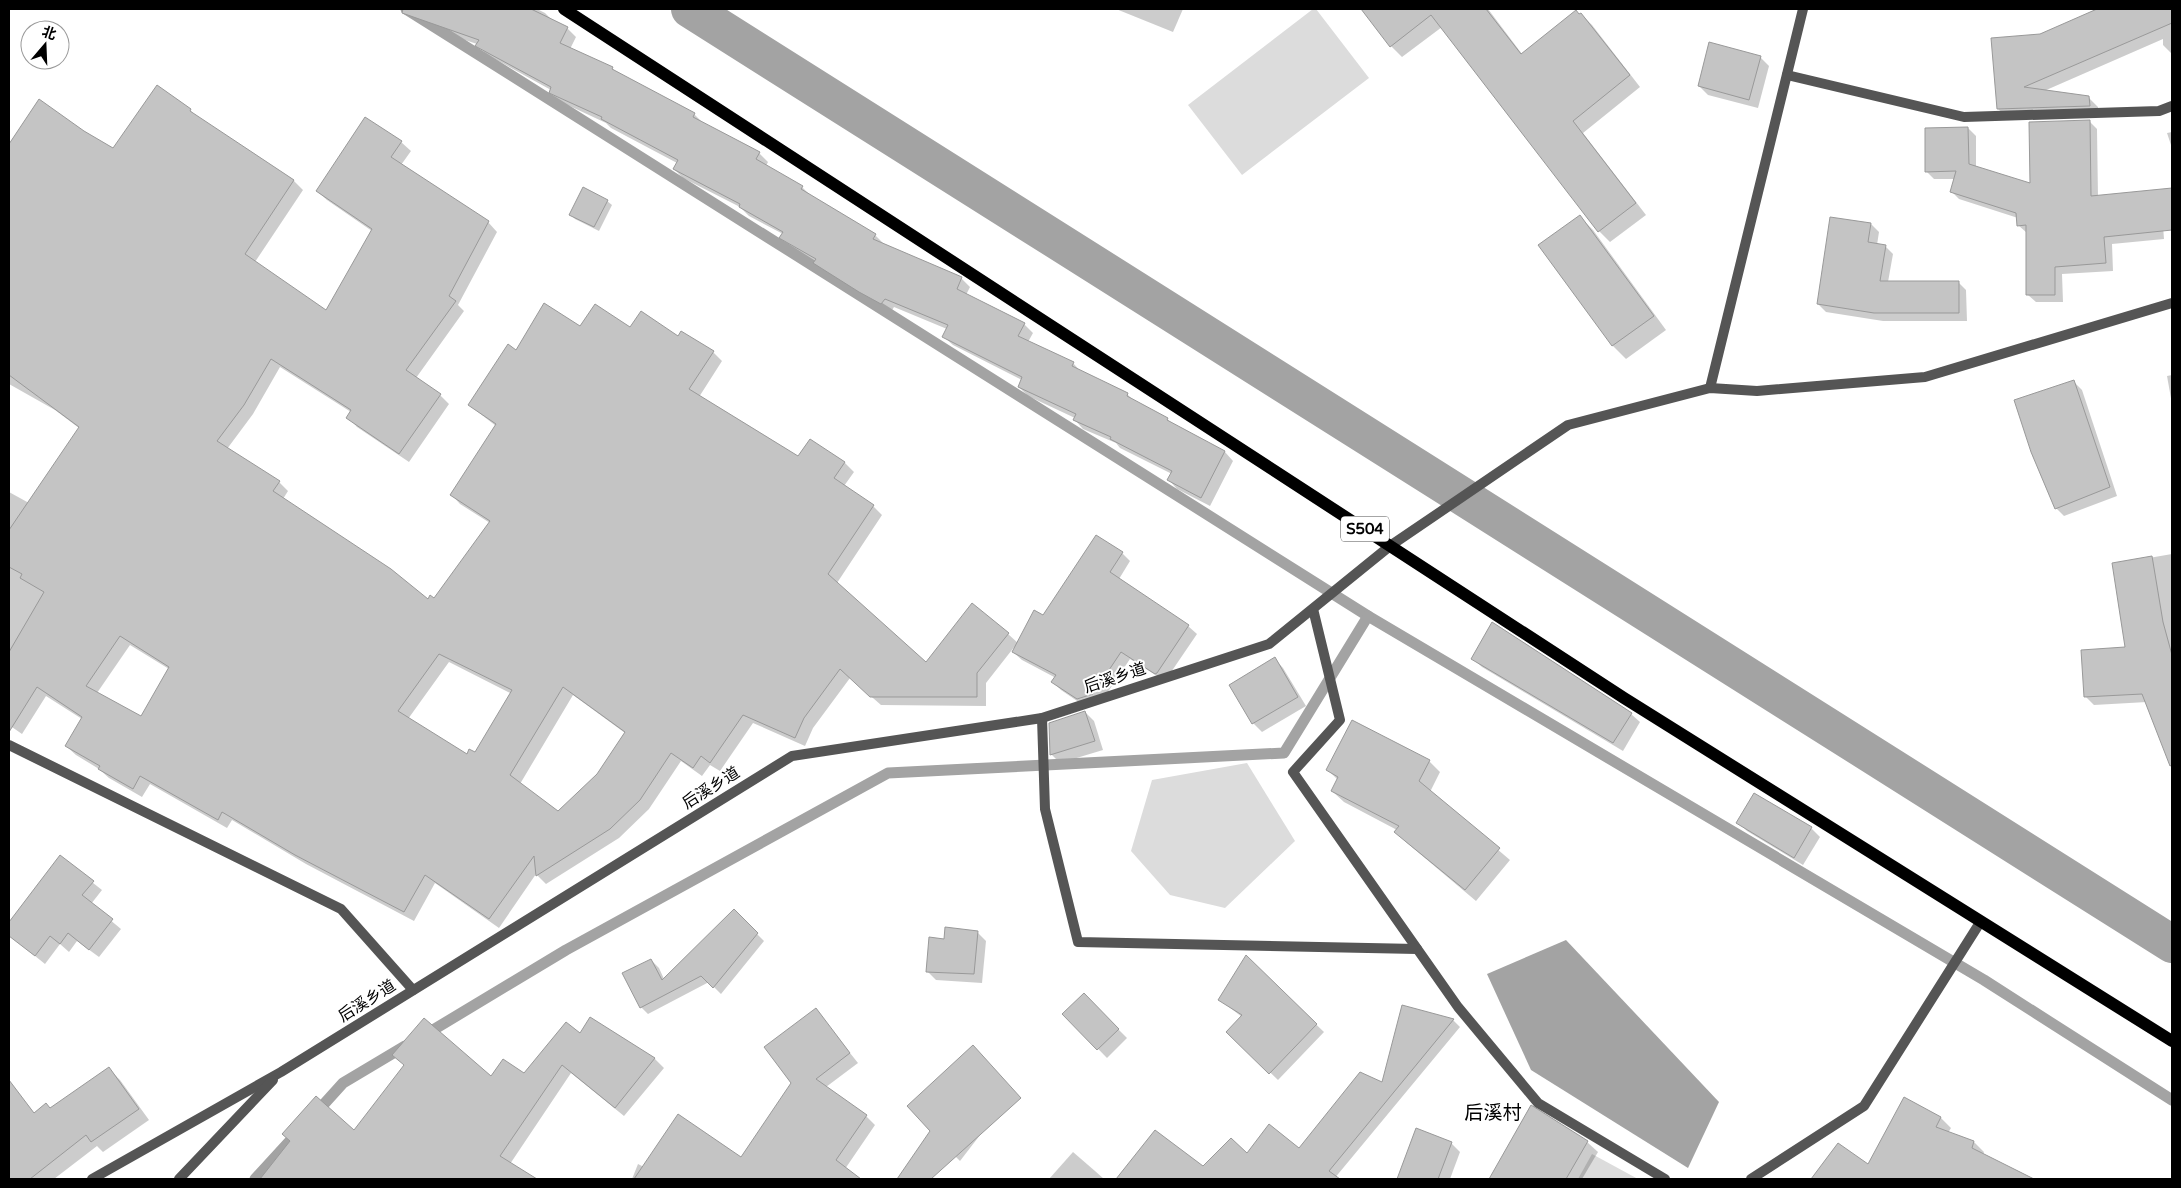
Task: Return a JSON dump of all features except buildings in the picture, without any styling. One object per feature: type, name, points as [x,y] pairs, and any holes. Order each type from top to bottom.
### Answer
[{"type":"main road","name":"S504","points":[[564,9],[1632,703],[2172,1040]]},
{"type":"street","points":[[1710,388],[1804,9]]},
{"type":"street","points":[[1787,75],[1964,117],[2159,111],[2172,106]]},
{"type":"street","name":"后溪乡道","points":[[92,1179],[281,1072],[792,756],[1042,718],[1269,644],[1391,545],[1568,425],[1710,388],[1757,391],[1926,377],[2172,303]]},
{"type":"street","points":[[1314,608],[1340,720],[1293,772],[1458,1007],[1538,1103],[1665,1179]]},
{"type":"street","points":[[1042,718],[1045,809],[1078,942],[1418,949]]},
{"type":"street","points":[[9,745],[341,909],[413,990]]},
{"type":"street","points":[[1751,1179],[1864,1106],[1981,921]]},
{"type":"street","points":[[179,1179],[281,1072]]},
{"type":"shaded area","points":[[1313,9],[1316,9],[1369,78],[1242,175],[1188,105]]},
{"type":"shaded area","points":[[1247,763],[1295,841],[1225,908],[1170,895],[1131,851],[1152,780]]},
{"type":"shaded area","points":[[1566,940],[1719,1102],[1688,1168],[1531,1070],[1487,974]]},
{"type":"shaded area","points":[[1592,1154],[1638,1179],[1578,1179]]},
{"type":"waterway","points":[[406,9],[1368,616],[1984,980],[2172,1100]]},
{"type":"waterway","points":[[690,9],[2172,944]]},
{"type":"waterway","points":[[423,1036],[566,950],[888,773],[1284,753],[1368,616]]},
{"type":"waterway","points":[[315,1114],[343,1083],[405,1046]]},
{"type":"waterway","points":[[255,1179],[299,1131]]},
{"type":"district","name":"后溪村","points":[[1493,1113]]}]
